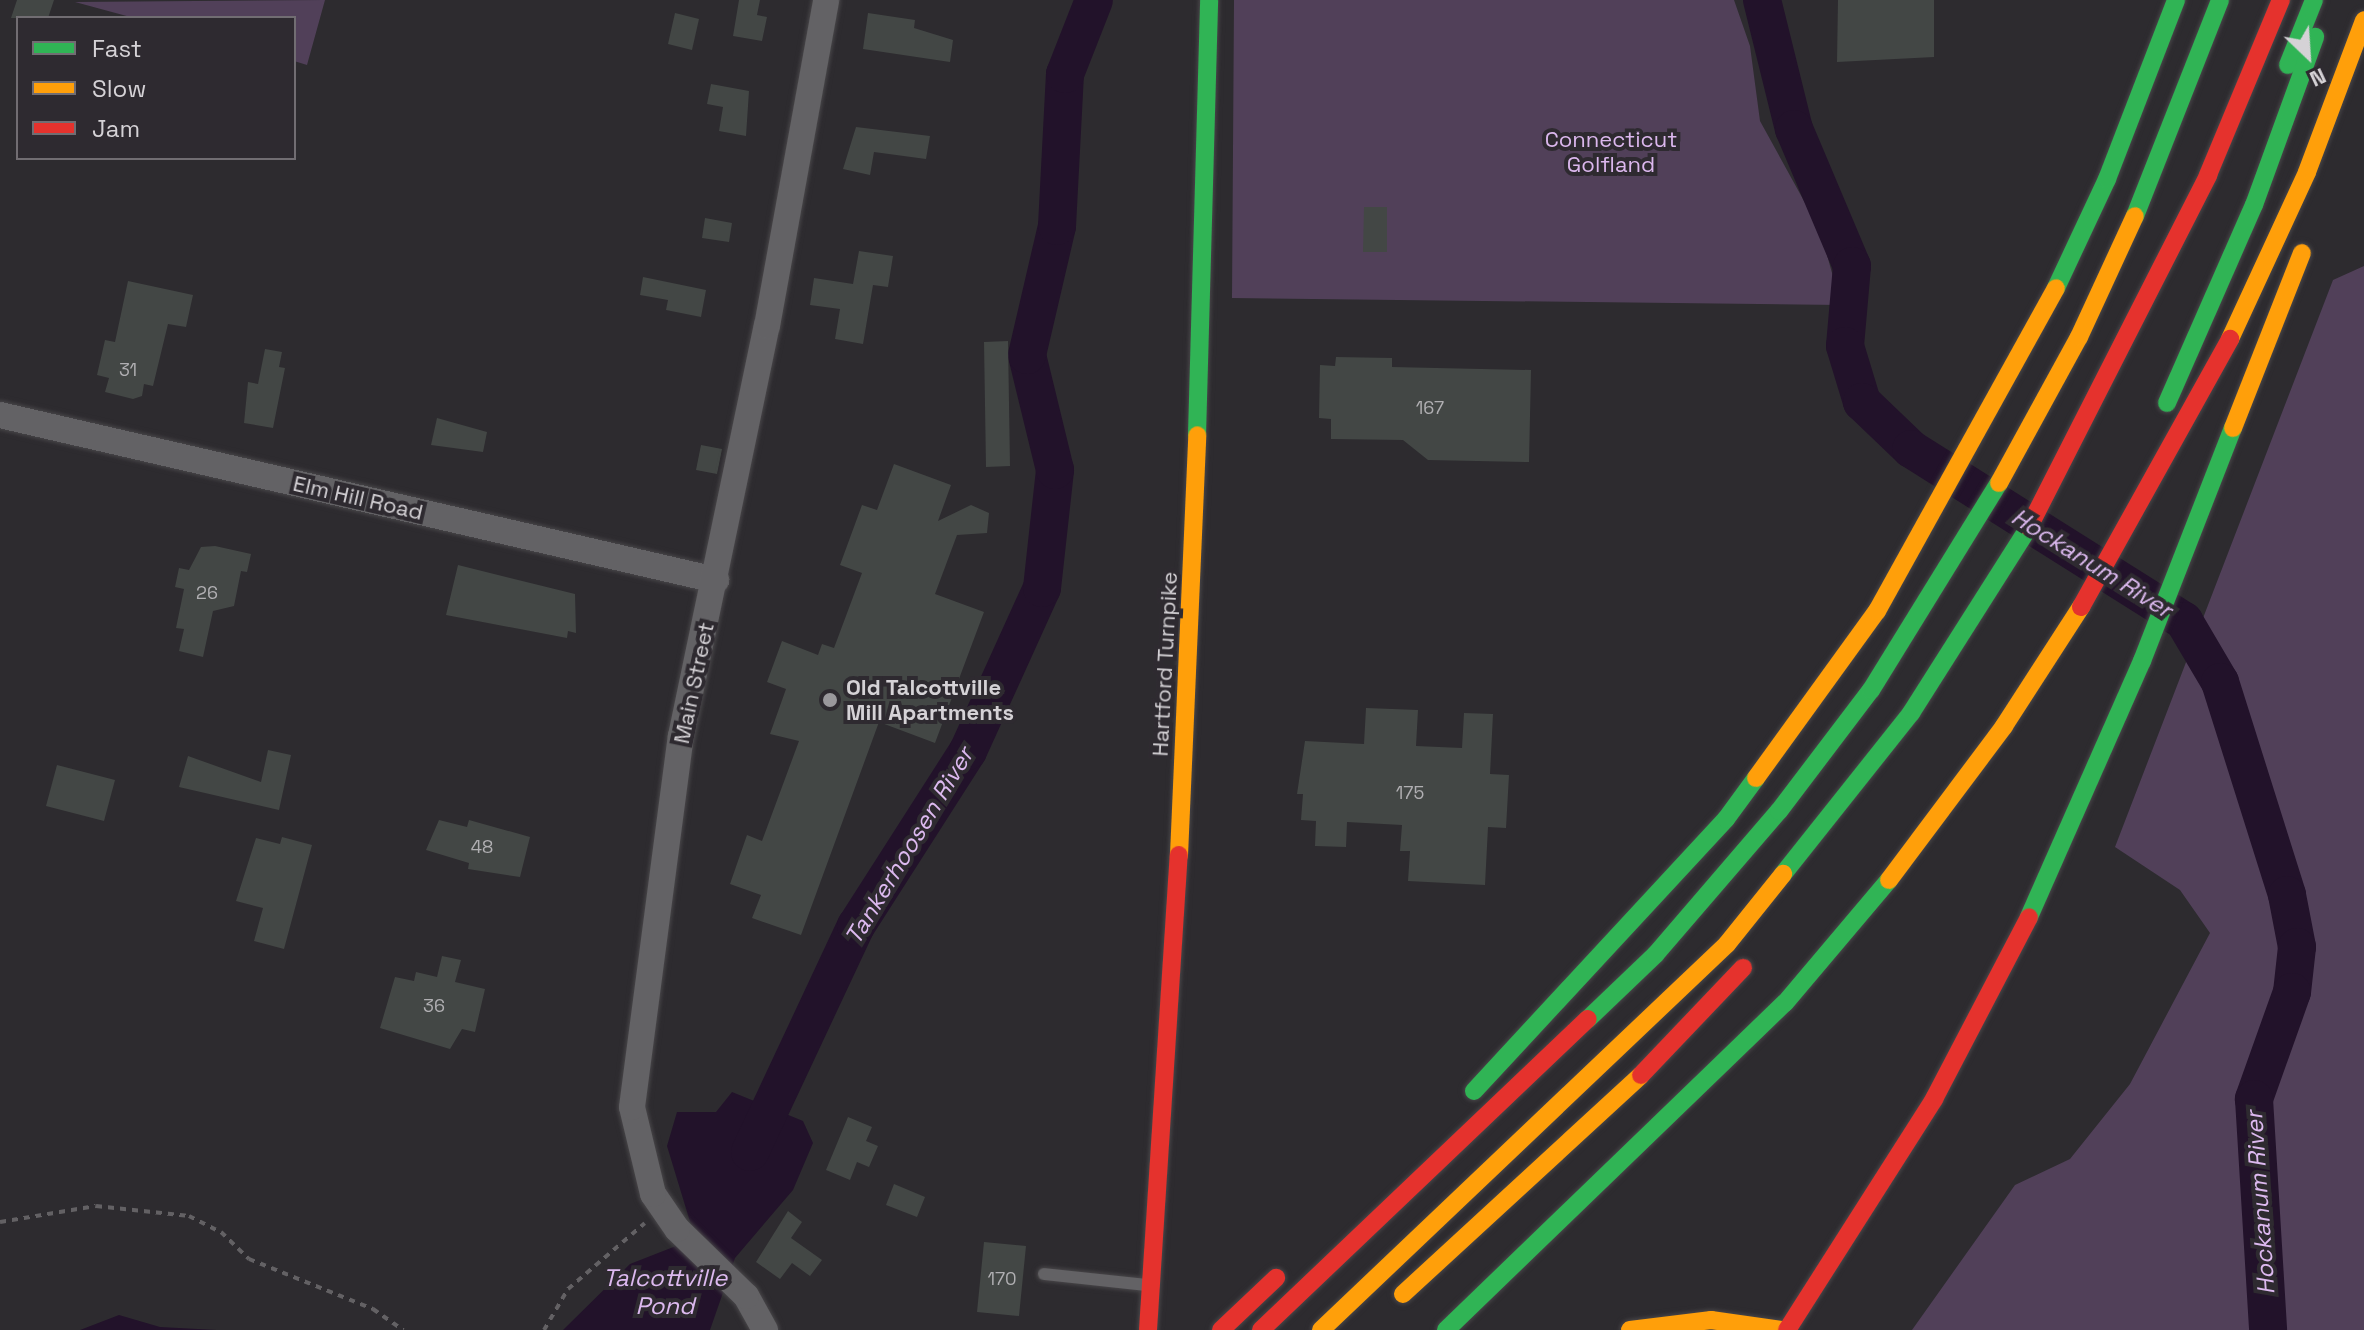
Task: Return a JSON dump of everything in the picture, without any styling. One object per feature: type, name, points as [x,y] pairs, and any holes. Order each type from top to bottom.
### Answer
[{"type":"main road","name":"Hartford Turnpike","points":[[1148,1330],[1190,677],[1209,0]]},
{"type":"main road","points":[[1460,1104],[1551,1014],[1726,819],[1855,644],[1984,431],[2083,234],[2176,0]]},
{"type":"main road","points":[[1261,1330],[1557,1053],[1676,932],[1830,745],[1960,554],[2019,452],[2111,272],[2220,0]]},
{"type":"main road","points":[[1321,1330],[1727,944],[1875,762],[2001,578],[2059,475],[2176,245],[2281,0]]},
{"type":"main road","points":[[2250,153],[2314,0]]},
{"type":"main road","points":[[2159,418],[2254,205],[2329,0]]},
{"type":"main road","points":[[1446,1330],[1701,1089],[1818,966],[1953,798],[2074,621],[2135,520],[2268,262],[2364,20]]},
{"type":"main road","points":[[2325,180],[2357,40]]},
{"type":"main road","points":[[1630,1330],[1711,1320],[1784,1330],[1907,1144],[1983,1011],[2045,886],[2142,661],[2307,240]]},
{"type":"main road","points":[[2098,583],[2115,508],[2140,457]]},
{"type":"main road","points":[[1391,1305],[1639,1077],[1758,952]]},
{"type":"main road","points":[[1221,1330],[1290,1265]]},
{"type":"street","name":"Main Street","points":[[765,1330],[729,1279],[677,1229],[653,1194],[632,1107],[636,1051],[681,736],[716,580],[826,0]]},
{"type":"street","name":"Elm Hill Road","points":[[0,415],[716,580]]},
{"type":"lane","points":[[1044,1274],[1150,1285]]},
{"type":"path","points":[[544,1330],[568,1289],[646,1222],[643,1207],[653,1194]]},
{"type":"path","points":[[0,1222],[96,1206],[189,1216],[221,1232],[249,1259],[373,1309],[403,1330]]},
{"type":"green space","points":[[325,0],[307,65],[296,62],[296,16],[127,16],[75,2]]},
{"type":"green space","name":"Connecticut Golfland","points":[[1234,0],[1734,0],[1750,46],[1760,121],[1820,230],[1841,305],[1232,298]]},
{"type":"green space","points":[[2364,266],[2364,1330],[1912,1330],[2015,1185],[2070,1159],[2130,1084],[2210,933],[2180,890],[2115,847],[2333,280]]},
{"type":"water","name":"Talcottville Pond","points":[[732,1092],[803,1121],[813,1143],[793,1190],[735,1258],[710,1330],[563,1330],[630,1264],[676,1246],[691,1225],[667,1146],[677,1112],[716,1112]]},
{"type":"water","points":[[119,1315],[160,1327],[217,1330],[80,1330]]},
{"type":"building","points":[[17,0],[54,0],[49,16],[11,18]]},
{"type":"building","points":[[739,0],[760,0],[757,15],[767,17],[762,41],[733,36]]},
{"type":"building","points":[[1838,0],[1934,0],[1934,57],[1837,62]]},
{"type":"building","points":[[675,13],[699,19],[692,50],[668,44]]},
{"type":"building","points":[[868,13],[915,20],[914,28],[953,40],[950,62],[863,49]]},
{"type":"building","points":[[711,84],[749,91],[746,136],[719,131],[723,107],[707,104]]},
{"type":"building","points":[[856,127],[930,136],[926,159],[874,152],[870,175],[843,169]]},
{"type":"building","points":[[1364,207],[1387,207],[1387,252],[1363,252]]},
{"type":"building","points":[[705,218],[732,223],[729,242],[702,238]]},
{"type":"building","points":[[859,251],[893,256],[888,287],[873,285],[863,344],[835,339],[840,309],[810,305],[814,278],[853,284]]},
{"type":"building","points":[[643,277],[706,290],[701,317],[666,310],[668,300],[640,295]]},
{"type":"building","points":[[128,281],[193,295],[186,327],[168,324],[153,386],[144,384],[142,396],[133,399],[105,392],[109,378],[97,375],[105,340],[115,342]]},
{"type":"building","points":[[1008,341],[1010,466],[986,467],[984,342]]},
{"type":"building","points":[[265,349],[282,352],[279,367],[285,368],[273,428],[244,423],[248,382],[258,384]]},
{"type":"building","points":[[1336,357],[1392,358],[1392,367],[1531,370],[1529,462],[1428,460],[1403,440],[1331,439],[1331,419],[1319,418],[1320,365],[1335,366]]},
{"type":"building","points":[[437,418],[487,432],[483,452],[431,445]]},
{"type":"building","points":[[701,445],[722,449],[717,474],[696,470]]},
{"type":"building","name":"Old Talcottville Mill Apartments","points":[[894,464],[951,485],[938,521],[971,505],[989,513],[987,533],[957,535],[935,594],[984,612],[935,743],[879,722],[801,935],[752,918],[761,895],[730,884],[747,835],[762,841],[799,741],[770,734],[786,689],[767,682],[782,641],[818,655],[822,644],[834,648],[862,573],[840,565],[862,505],[877,510]]},
{"type":"building","points":[[215,546],[251,554],[247,572],[241,571],[234,606],[213,611],[203,657],[179,651],[184,629],[176,628],[184,589],[175,587],[179,568],[189,570],[201,547]]},
{"type":"building","points":[[458,565],[575,594],[576,633],[568,631],[567,638],[446,615]]},
{"type":"building","points":[[1366,708],[1418,710],[1416,746],[1462,748],[1464,713],[1493,714],[1490,774],[1509,775],[1506,828],[1488,827],[1485,885],[1408,881],[1410,851],[1400,851],[1402,825],[1347,822],[1346,847],[1315,846],[1316,821],[1301,820],[1303,794],[1297,794],[1305,741],[1364,744]]},
{"type":"building","points":[[268,750],[291,755],[279,810],[179,787],[188,756],[261,782]]},
{"type":"building","points":[[57,765],[115,780],[104,821],[46,806]]},
{"type":"building","points":[[439,820],[467,827],[469,820],[530,837],[520,877],[468,869],[469,863],[426,850]]},
{"type":"building","points":[[282,837],[312,845],[284,949],[254,941],[263,908],[236,901],[256,838],[280,844]]},
{"type":"building","points":[[442,956],[461,960],[455,982],[485,989],[475,1032],[462,1029],[450,1049],[380,1028],[395,977],[414,981],[416,972],[437,977]]},
{"type":"building","points":[[848,1117],[872,1127],[866,1141],[878,1146],[869,1167],[857,1162],[850,1180],[826,1170]]},
{"type":"building","points":[[894,1184],[925,1197],[917,1217],[886,1205]]},
{"type":"building","points":[[788,1211],[802,1222],[791,1238],[822,1260],[810,1276],[792,1263],[780,1279],[756,1262]]},
{"type":"building","points":[[984,1242],[1026,1246],[1019,1316],[977,1312]]},
{"type":"waterway","name":"Tankerhoosen River","points":[[750,1152],[856,926],[968,751],[1042,588],[1055,470],[1027,355],[1057,226],[1065,74],[1094,0]]},
{"type":"waterway","name":"Hockanum River","points":[[1762,0],[1794,129],[1852,266],[1845,346],[1862,402],[1911,449],[2184,621],[2220,682],[2287,895],[2297,947],[2292,992],[2254,1099],[2268,1330]]},
{"type":"traffic: fast","points":[[1197,435],[1209,0]]},
{"type":"traffic: fast","points":[[2056,288],[2107,179],[2176,0]]},
{"type":"traffic: fast","points":[[2135,216],[2220,0]]},
{"type":"traffic: fast","points":[[2288,65],[2314,0]]},
{"type":"traffic: fast","points":[[2167,403],[2254,205],[2315,37]]},
{"type":"traffic: fast","points":[[2029,917],[2142,661],[2233,428]]},
{"type":"traffic: fast","points":[[1588,1019],[1655,955],[1779,811],[1871,690],[1999,483]]},
{"type":"traffic: fast","points":[[1783,874],[1911,713],[2029,527]]},
{"type":"traffic: fast","points":[[1474,1091],[1726,819],[1756,778]]},
{"type":"traffic: fast","points":[[1446,1330],[1785,1003],[1889,880]]},
{"type":"traffic: slow","points":[[2230,339],[2307,172],[2364,20]]},
{"type":"traffic: slow","points":[[1999,483],[2079,337],[2135,216]]},
{"type":"traffic: slow","points":[[2233,428],[2302,253]]},
{"type":"traffic: slow","points":[[1756,778],[1877,611],[2056,288]]},
{"type":"traffic: slow","points":[[1179,855],[1197,435]]},
{"type":"traffic: slow","points":[[1889,880],[2004,726],[2081,607]]},
{"type":"traffic: slow","points":[[1321,1330],[1727,944],[1783,874]]},
{"type":"traffic: slow","points":[[1403,1294],[1641,1075]]},
{"type":"traffic: slow","points":[[1630,1330],[1711,1320],[1781,1330]]},
{"type":"traffic: jam","points":[[2029,527],[2208,175],[2281,0]]},
{"type":"traffic: jam","points":[[2081,607],[2230,339]]},
{"type":"traffic: jam","points":[[1148,1330],[1179,855]]},
{"type":"traffic: jam","points":[[1787,1330],[1934,1099],[2029,917]]},
{"type":"traffic: jam","points":[[1641,1075],[1743,968]]},
{"type":"traffic: jam","points":[[1261,1330],[1588,1019]]},
{"type":"traffic: jam","points":[[1221,1330],[1276,1278]]},
{"type":"place","name":"Old Talcottville Mill Apartments","points":[[830,700]]}]
